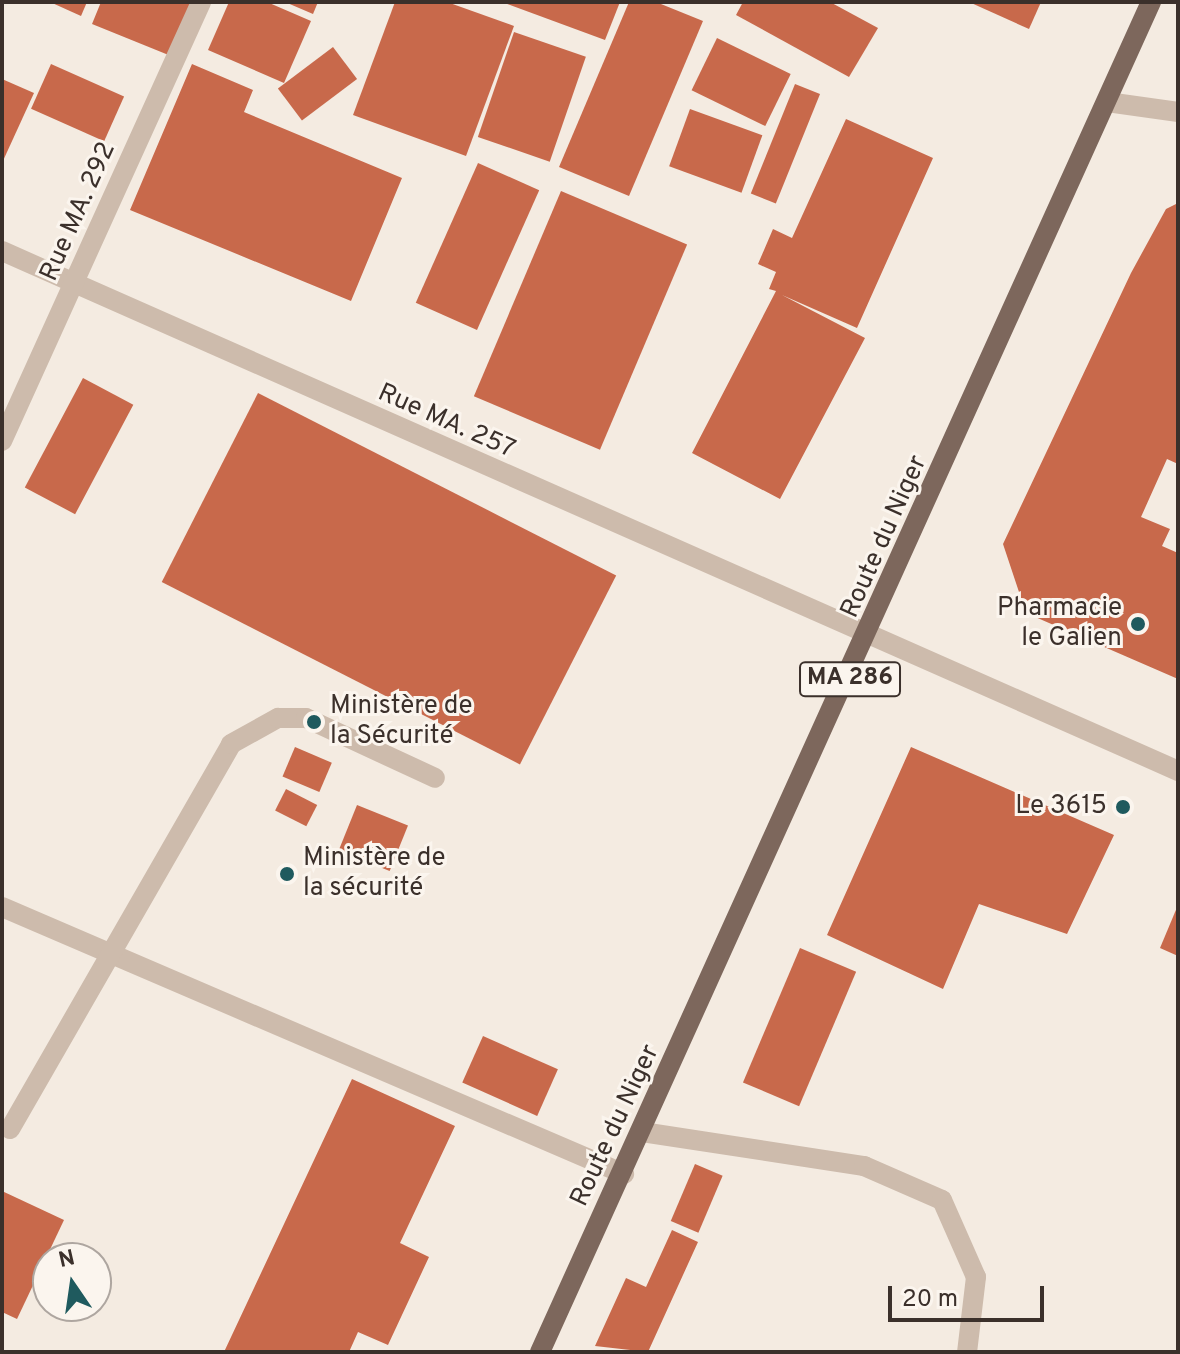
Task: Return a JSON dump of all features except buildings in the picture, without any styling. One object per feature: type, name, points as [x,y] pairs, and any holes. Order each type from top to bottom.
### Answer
[{"type":"main road","name":"Route du Niger","points":[[540,1352],[869,639],[1151,2]]},
{"type":"street","name":"Rue MA. 292","points":[[2,441],[201,2]]},
{"type":"street","points":[[1107,102],[1178,112]]},
{"type":"street","name":"Rue MA. 257","points":[[2,251],[869,639],[1178,771]]},
{"type":"street","points":[[10,1129],[210,770],[254,726],[306,718],[435,778]]},
{"type":"street","points":[[2,907],[105,954],[624,1174]]},
{"type":"street","points":[[642,1132],[864,1166],[942,1200],[976,1277],[967,1352]]},
{"type":"place","name":"Pharmacie le Galien","points":[[1138,624]]},
{"type":"place","name":"Ministère de la Sécurité","points":[[314,722]]},
{"type":"place","name":"Le 3615","points":[[1123,807]]},
{"type":"place","name":"Ministère de la sécurité","points":[[287,874]]}]
